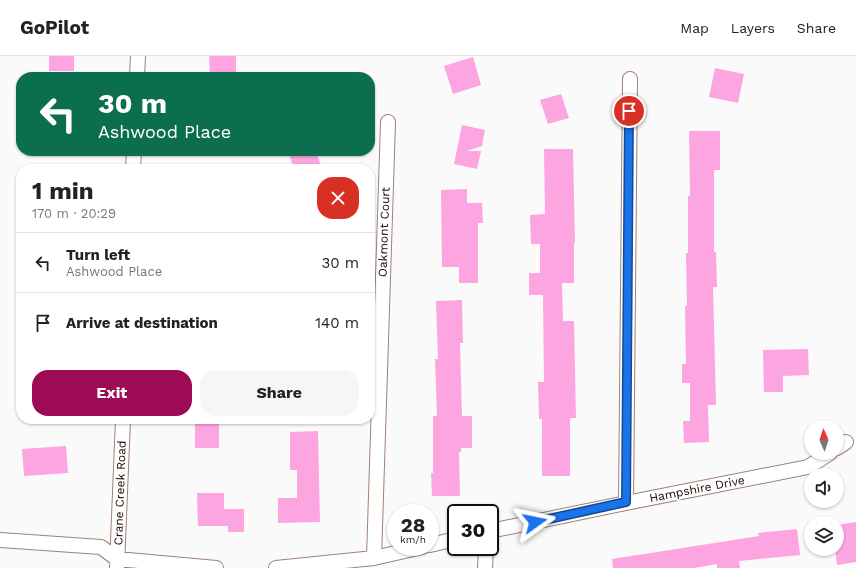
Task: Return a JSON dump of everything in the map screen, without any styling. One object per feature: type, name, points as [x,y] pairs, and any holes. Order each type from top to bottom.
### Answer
[{"type":"street","points":[[137,72],[138,56]]},
{"type":"street","points":[[626,502],[630,79]]},
{"type":"street","name":"Oakmont Court","points":[[374,558],[388,122]]},
{"type":"street","name":"Crane Creek Road","points":[[117,564],[123,424]]},
{"type":"street","name":"Hampshire Drive","points":[[499,529],[626,502],[808,467],[819,460]]},
{"type":"street","points":[[0,540],[101,547],[117,564],[216,568]]},
{"type":"street","points":[[276,568],[374,558],[387,555]]},
{"type":"street","points":[[485,568],[486,556]]},
{"type":"building","points":[[49,56],[74,56],[74,71],[49,71]]},
{"type":"building","points":[[209,56],[236,56],[236,72],[210,72]]},
{"type":"building","points":[[473,57],[481,85],[453,94],[444,66]]},
{"type":"building","points":[[715,68],[744,74],[738,103],[709,97]]},
{"type":"building","points":[[561,94],[569,118],[548,124],[540,100]]},
{"type":"building","points":[[462,125],[485,130],[482,146],[467,151],[481,151],[477,169],[454,164]]},
{"type":"building","points":[[689,131],[720,131],[720,170],[714,170],[714,252],[716,252],[717,287],[713,287],[716,405],[708,405],[709,442],[684,443],[683,421],[690,421],[690,383],[682,383],[682,364],[686,364],[686,253],[688,253],[688,196],[690,196]]},
{"type":"building","points":[[544,149],[573,149],[575,243],[574,283],[562,283],[563,321],[574,321],[576,418],[570,418],[570,476],[542,476],[542,419],[539,419],[538,382],[544,382],[543,295],[529,295],[529,273],[540,273],[540,244],[531,244],[530,215],[545,214]]},
{"type":"building","points":[[290,156],[318,156],[320,164],[292,164]]},
{"type":"building","points":[[467,189],[467,203],[482,203],[483,223],[478,223],[478,283],[459,283],[459,267],[442,267],[441,190]]},
{"type":"building","points":[[462,300],[463,343],[460,343],[462,416],[472,416],[472,448],[461,448],[461,452],[459,452],[460,496],[432,496],[431,473],[433,473],[433,416],[437,416],[435,359],[438,359],[436,301]]},
{"type":"building","points":[[808,349],[809,375],[783,376],[783,392],[764,392],[763,350]]},
{"type":"building","points":[[195,424],[219,424],[219,448],[195,448]]},
{"type":"building","points":[[318,431],[320,522],[278,523],[278,498],[297,498],[297,470],[290,470],[290,432]]},
{"type":"building","points":[[66,446],[68,473],[24,476],[22,449]]},
{"type":"building","points":[[197,493],[224,493],[224,509],[244,509],[244,532],[228,532],[228,526],[198,526]]},
{"type":"building","points":[[856,522],[856,562],[837,565],[836,556],[844,556],[844,524]]},
{"type":"building","points":[[797,529],[800,555],[739,561],[740,568],[717,568],[717,564],[694,568],[613,568],[612,559],[759,536],[758,533]]},
{"type":"route","points":[[535,522],[626,502],[629,111]]}]
